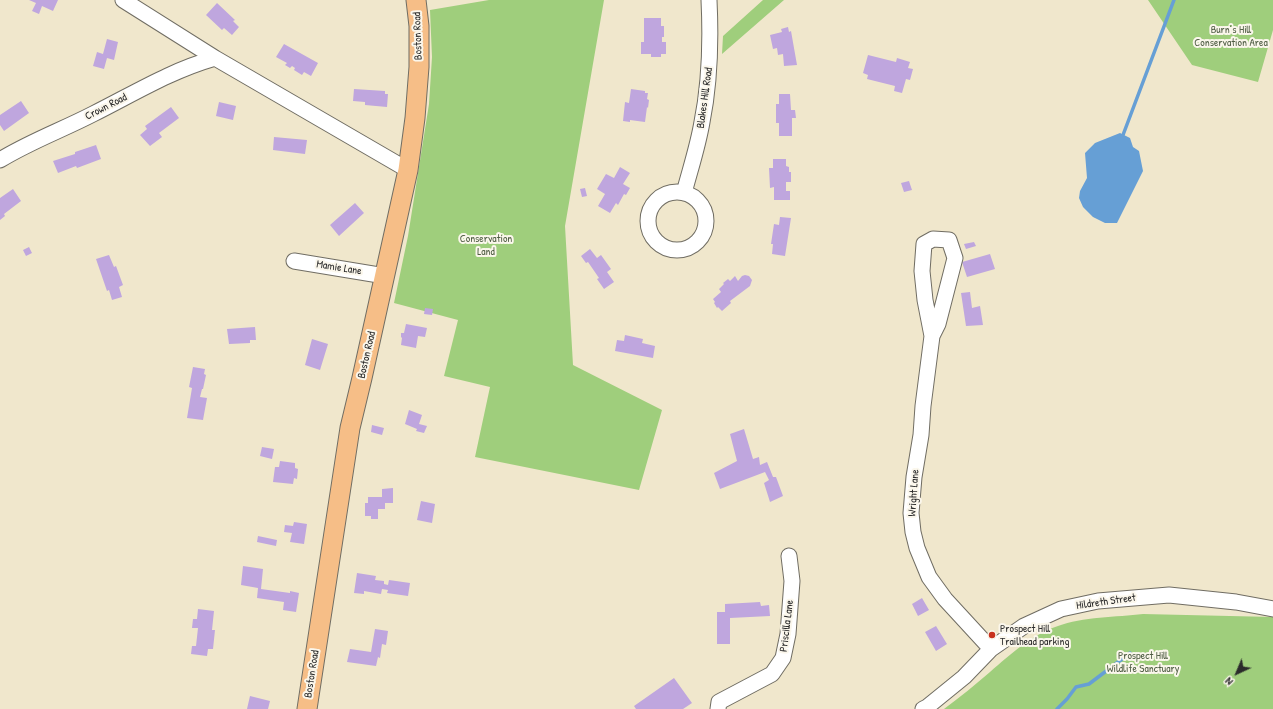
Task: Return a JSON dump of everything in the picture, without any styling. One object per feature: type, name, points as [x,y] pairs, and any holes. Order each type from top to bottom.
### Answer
[{"type":"main road","name":"Boston Road","points":[[307,709],[350,428],[408,170],[419,67],[419,26],[416,0]]},
{"type":"street","points":[[123,0],[215,58],[408,170]]},
{"type":"street","name":"Blakes Hill Road","points":[[684,194],[699,139],[706,103],[710,63],[709,0]]},
{"type":"street","name":"Crown Road","points":[[0,160],[160,79],[191,65],[215,58]]},
{"type":"street","name":"Wright Lane","points":[[932,336],[938,324],[955,258],[949,240],[933,239],[924,244],[922,271],[925,300],[932,336],[923,406],[921,435],[910,513],[912,532],[929,577],[945,599],[991,649]]},
{"type":"street","name":"Mamie Lane","points":[[294,261],[385,276]]},
{"type":"street","name":"Priscilla Lane","points":[[718,709],[719,702],[772,674],[783,658],[788,634],[792,581],[788,556]]},
{"type":"street","name":"Hildreth Street","points":[[923,709],[964,677],[991,649],[1024,626],[1061,609],[1098,601],[1169,596],[1236,602],[1273,609]]},
{"type":"green space","name":"Conservation Land","points":[[489,0],[604,0],[565,226],[573,365],[662,410],[639,490],[475,457],[490,387],[444,376],[458,320],[394,303],[408,236],[429,104],[432,57],[430,10]]},
{"type":"green space","points":[[763,0],[784,0],[722,54],[723,36]]},
{"type":"green space","name":"Burn’s Hill Conservation Area","points":[[1148,0],[1273,0],[1273,30],[1258,82],[1192,65]]},
{"type":"green space","name":"Prospect Hill Wildlife Sanctuary","points":[[1143,614],[1273,617],[1273,709],[944,709],[1006,658],[1039,634],[1067,623]]},
{"type":"water","points":[[1120,133],[1130,138],[1133,147],[1139,151],[1143,171],[1117,223],[1105,223],[1093,217],[1083,207],[1079,198],[1080,191],[1087,178],[1085,153],[1095,143]]},
{"type":"building","points":[[29,0],[58,0],[53,11],[42,6],[39,14],[32,11],[36,3]]},
{"type":"building","points":[[217,3],[235,20],[233,21],[239,27],[232,35],[224,28],[222,30],[206,15]]},
{"type":"building","points":[[644,18],[661,18],[661,26],[664,26],[664,37],[662,37],[662,42],[666,42],[666,54],[661,54],[661,57],[651,57],[651,54],[641,54],[641,42],[644,42]]},
{"type":"building","points":[[788,27],[789,32],[791,31],[797,65],[784,66],[783,54],[778,55],[777,48],[773,49],[770,35],[782,32],[781,29]]},
{"type":"building","points":[[107,39],[118,42],[114,60],[107,58],[104,69],[93,66],[97,52],[103,54]]},
{"type":"building","points":[[284,44],[318,63],[311,76],[304,72],[302,75],[294,70],[295,68],[292,66],[290,68],[285,65],[287,63],[276,57]]},
{"type":"building","points":[[868,55],[896,62],[897,58],[910,62],[908,68],[913,69],[910,80],[906,79],[902,93],[894,91],[895,86],[867,79],[868,75],[863,73]]},
{"type":"building","points":[[354,89],[385,91],[385,94],[388,94],[387,107],[365,105],[365,102],[353,101]]},
{"type":"building","points":[[631,89],[645,91],[645,93],[648,93],[647,99],[649,100],[645,122],[630,120],[630,122],[623,121],[625,102],[629,103]]},
{"type":"building","points":[[779,94],[790,94],[791,110],[795,110],[796,118],[792,118],[792,136],[779,136],[779,123],[776,123],[776,104],[779,104]]},
{"type":"building","points":[[21,101],[29,113],[4,131],[0,125],[0,115]]},
{"type":"building","points":[[219,102],[236,106],[233,120],[216,116]]},
{"type":"building","points":[[171,107],[179,118],[159,133],[162,137],[150,146],[140,135],[147,129],[145,126]]},
{"type":"building","points":[[274,137],[307,140],[305,154],[273,150]]},
{"type":"building","points":[[96,145],[101,159],[58,173],[53,161]]},
{"type":"building","points":[[773,159],[786,159],[786,166],[789,167],[789,172],[791,172],[791,182],[786,182],[786,191],[790,191],[790,200],[774,200],[774,187],[770,188],[769,168],[773,168]]},
{"type":"building","points":[[620,167],[630,173],[623,184],[630,188],[626,195],[624,194],[618,205],[616,203],[610,213],[598,206],[605,194],[597,189],[606,174],[614,178]]},
{"type":"building","points":[[909,181],[912,190],[904,192],[901,183]]},
{"type":"building","points":[[585,188],[587,196],[582,197],[580,189]]},
{"type":"building","points":[[13,189],[21,201],[4,214],[5,216],[0,220],[0,198]]},
{"type":"building","points":[[355,203],[364,213],[339,236],[330,225]]},
{"type":"building","points":[[780,217],[791,218],[785,256],[772,254],[773,244],[771,244],[774,224],[779,225]]},
{"type":"building","points":[[974,242],[976,246],[966,249],[964,244]]},
{"type":"building","points":[[29,247],[32,253],[26,256],[23,250]]},
{"type":"building","points":[[590,249],[597,258],[601,255],[611,269],[607,272],[614,282],[604,289],[597,279],[599,278],[588,262],[586,263],[581,256]]},
{"type":"building","points":[[990,254],[995,269],[967,277],[962,262]]},
{"type":"building","points":[[109,255],[114,267],[116,266],[123,285],[119,287],[122,297],[112,300],[109,290],[107,291],[96,259]]},
{"type":"building","points":[[745,275],[749,276],[752,280],[750,286],[730,301],[731,303],[722,311],[718,307],[717,308],[713,299],[721,292],[719,289],[724,284],[723,283],[728,279],[730,281],[735,276],[738,281]]},
{"type":"building","points":[[970,292],[972,308],[980,306],[983,325],[966,326],[961,293]]},
{"type":"building","points":[[425,308],[433,309],[432,315],[424,314]]},
{"type":"building","points":[[406,324],[427,328],[425,337],[418,336],[416,348],[401,345],[401,333],[404,333]]},
{"type":"building","points":[[255,327],[256,340],[250,340],[250,343],[229,344],[227,329]]},
{"type":"building","points":[[625,335],[643,339],[642,343],[655,346],[653,358],[615,351],[617,340],[624,341]]},
{"type":"building","points":[[312,339],[328,344],[320,370],[305,365]]},
{"type":"building","points":[[193,367],[205,369],[204,374],[206,375],[200,397],[207,398],[203,420],[187,418],[192,388],[189,387]]},
{"type":"building","points":[[409,410],[422,415],[419,424],[427,426],[424,433],[416,431],[417,429],[405,424]]},
{"type":"building","points":[[372,425],[384,428],[382,435],[371,432]]},
{"type":"building","points":[[744,429],[753,459],[759,457],[760,465],[767,462],[773,477],[776,477],[783,496],[770,502],[764,483],[769,480],[765,472],[720,489],[714,473],[737,461],[730,434]]},
{"type":"building","points":[[262,447],[274,449],[272,459],[260,456]]},
{"type":"building","points":[[280,461],[295,463],[295,468],[298,469],[297,479],[294,478],[293,484],[273,482],[275,467],[279,467]]},
{"type":"building","points":[[393,488],[393,503],[385,503],[385,509],[378,509],[378,519],[371,519],[371,516],[365,516],[365,503],[368,503],[368,497],[382,497],[382,489]]},
{"type":"building","points":[[421,501],[435,504],[432,523],[417,520]]},
{"type":"building","points":[[294,522],[307,524],[304,544],[290,542],[292,533],[284,532],[285,525],[293,526]]},
{"type":"building","points":[[258,536],[277,540],[276,546],[257,542]]},
{"type":"building","points":[[243,566],[263,569],[261,589],[299,593],[296,612],[283,610],[284,602],[257,598],[258,588],[241,585]]},
{"type":"building","points":[[357,573],[376,576],[375,580],[384,581],[384,584],[388,585],[389,580],[410,583],[408,596],[387,593],[388,590],[382,589],[381,594],[364,591],[364,594],[354,593]]},
{"type":"building","points":[[922,598],[929,610],[918,616],[912,604]]},
{"type":"building","points":[[760,602],[761,606],[769,605],[770,616],[730,618],[730,644],[717,644],[717,612],[725,612],[725,604]]},
{"type":"building","points":[[198,609],[214,611],[212,630],[215,630],[213,649],[208,649],[207,656],[191,654],[192,646],[196,646],[198,628],[192,628],[193,619],[197,619]]},
{"type":"building","points":[[936,626],[947,644],[936,651],[925,632]]},
{"type":"building","points":[[375,629],[388,631],[386,645],[382,644],[380,658],[378,657],[376,666],[347,662],[350,649],[371,652]]},
{"type":"building","points":[[674,678],[692,703],[683,709],[636,709],[634,706]]},
{"type":"building","points":[[250,696],[270,701],[268,709],[247,709]]},
{"type":"waterway","points":[[1123,135],[1174,0]]},
{"type":"waterway","points":[[1057,709],[1076,687],[1089,684],[1130,653]]},
{"type":"place","name":"Prospect Hill Trailhead parking","points":[[992,635]]}]
